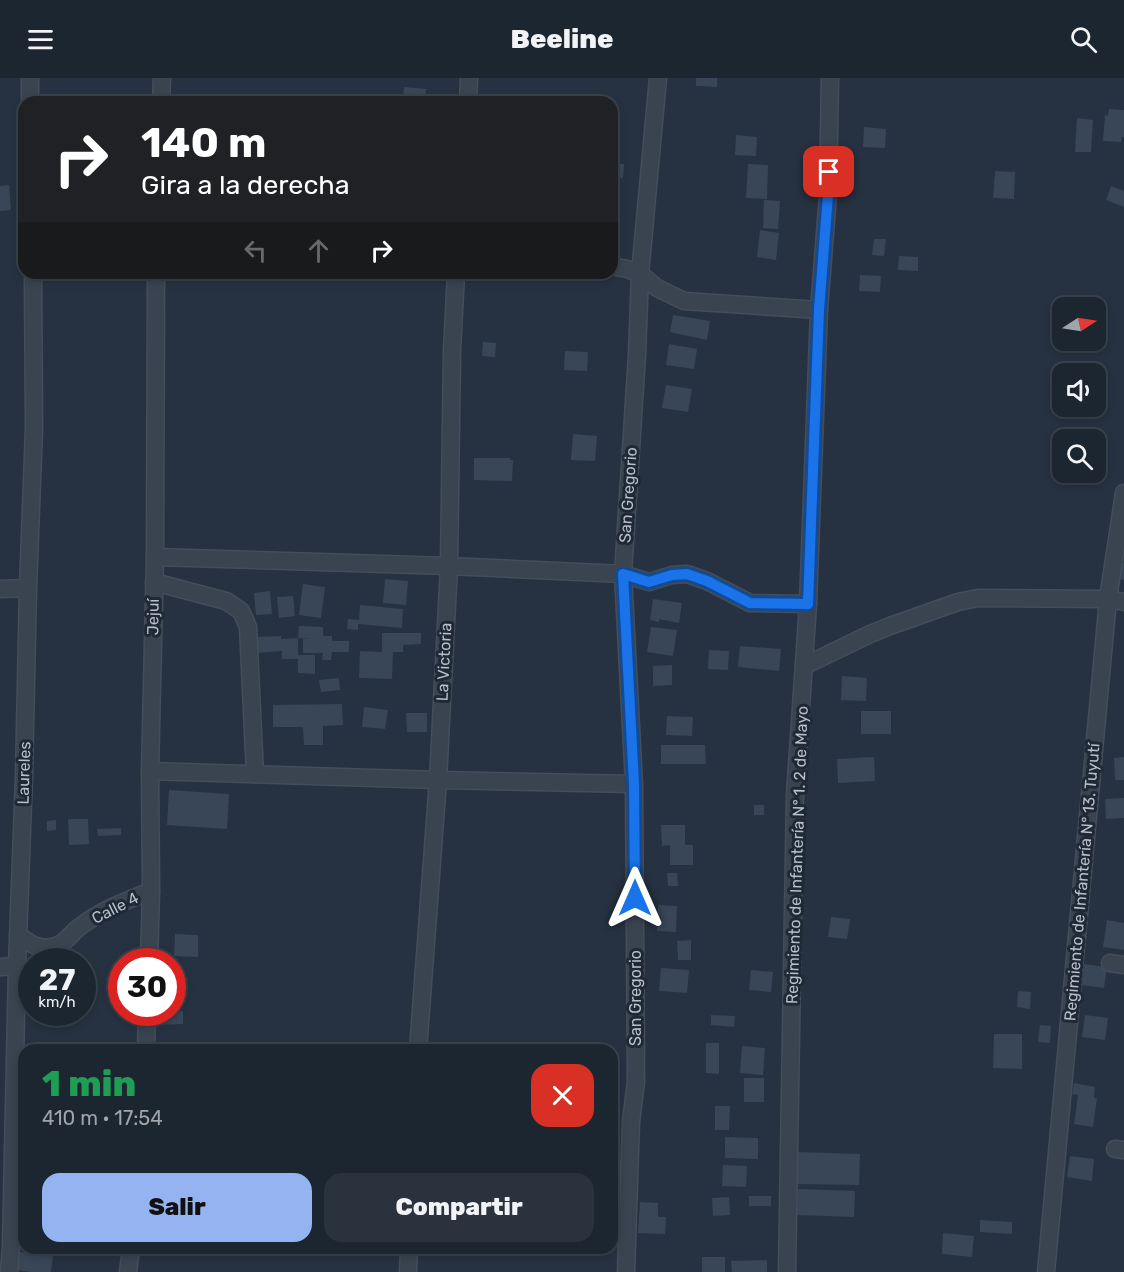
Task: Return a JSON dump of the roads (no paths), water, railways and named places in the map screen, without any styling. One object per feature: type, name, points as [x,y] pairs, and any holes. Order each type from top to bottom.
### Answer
[{"type":"street","points":[[30,78],[30,96]]},
{"type":"street","points":[[161,96],[162,78]]},
{"type":"street","points":[[468,96],[469,78]]},
{"type":"street","name":"San Gregorio","points":[[626,1272],[631,1122],[636,1081],[634,784],[623,574],[638,355],[640,274],[658,78]]},
{"type":"street","name":"Regimiento de Infantería N° 1. 2 de Mayo","points":[[787,1272],[795,795],[808,604],[819,310],[828,195],[830,78]]},
{"type":"street","points":[[618,267],[640,274],[657,288],[684,301],[819,310]]},
{"type":"street","name":"Laureles","points":[[9,1272],[8,966],[18,935],[24,776],[34,428],[33,279]]},
{"type":"street","name":"Jejuí","points":[[149,948],[156,279]]},
{"type":"street","name":"La Victoria","points":[[418,1044],[438,780],[449,566],[452,351],[456,279]]},
{"type":"street","name":"Regimiento de Infantería N° 13. Tuyutí","points":[[1046,1272],[1116,601],[1124,493]]},
{"type":"street","points":[[155,557],[623,574],[649,582],[672,575],[687,574],[707,581],[750,603],[808,604]]},
{"type":"street","points":[[154,582],[226,601],[241,610],[248,627],[255,774]]},
{"type":"street","points":[[0,589],[28,588]]},
{"type":"street","points":[[804,666],[868,635],[958,602],[978,598],[1116,601]]},
{"type":"street","points":[[150,771],[634,784]]},
{"type":"street","name":"Calle 4","points":[[18,935],[35,946],[51,948],[65,942],[75,930],[96,915],[151,891]]},
{"type":"street","points":[[146,1044],[147,1026]]},
{"type":"street","points":[[128,1272],[130,1254]]},
{"type":"street","points":[[408,1272],[409,1254]]}]
